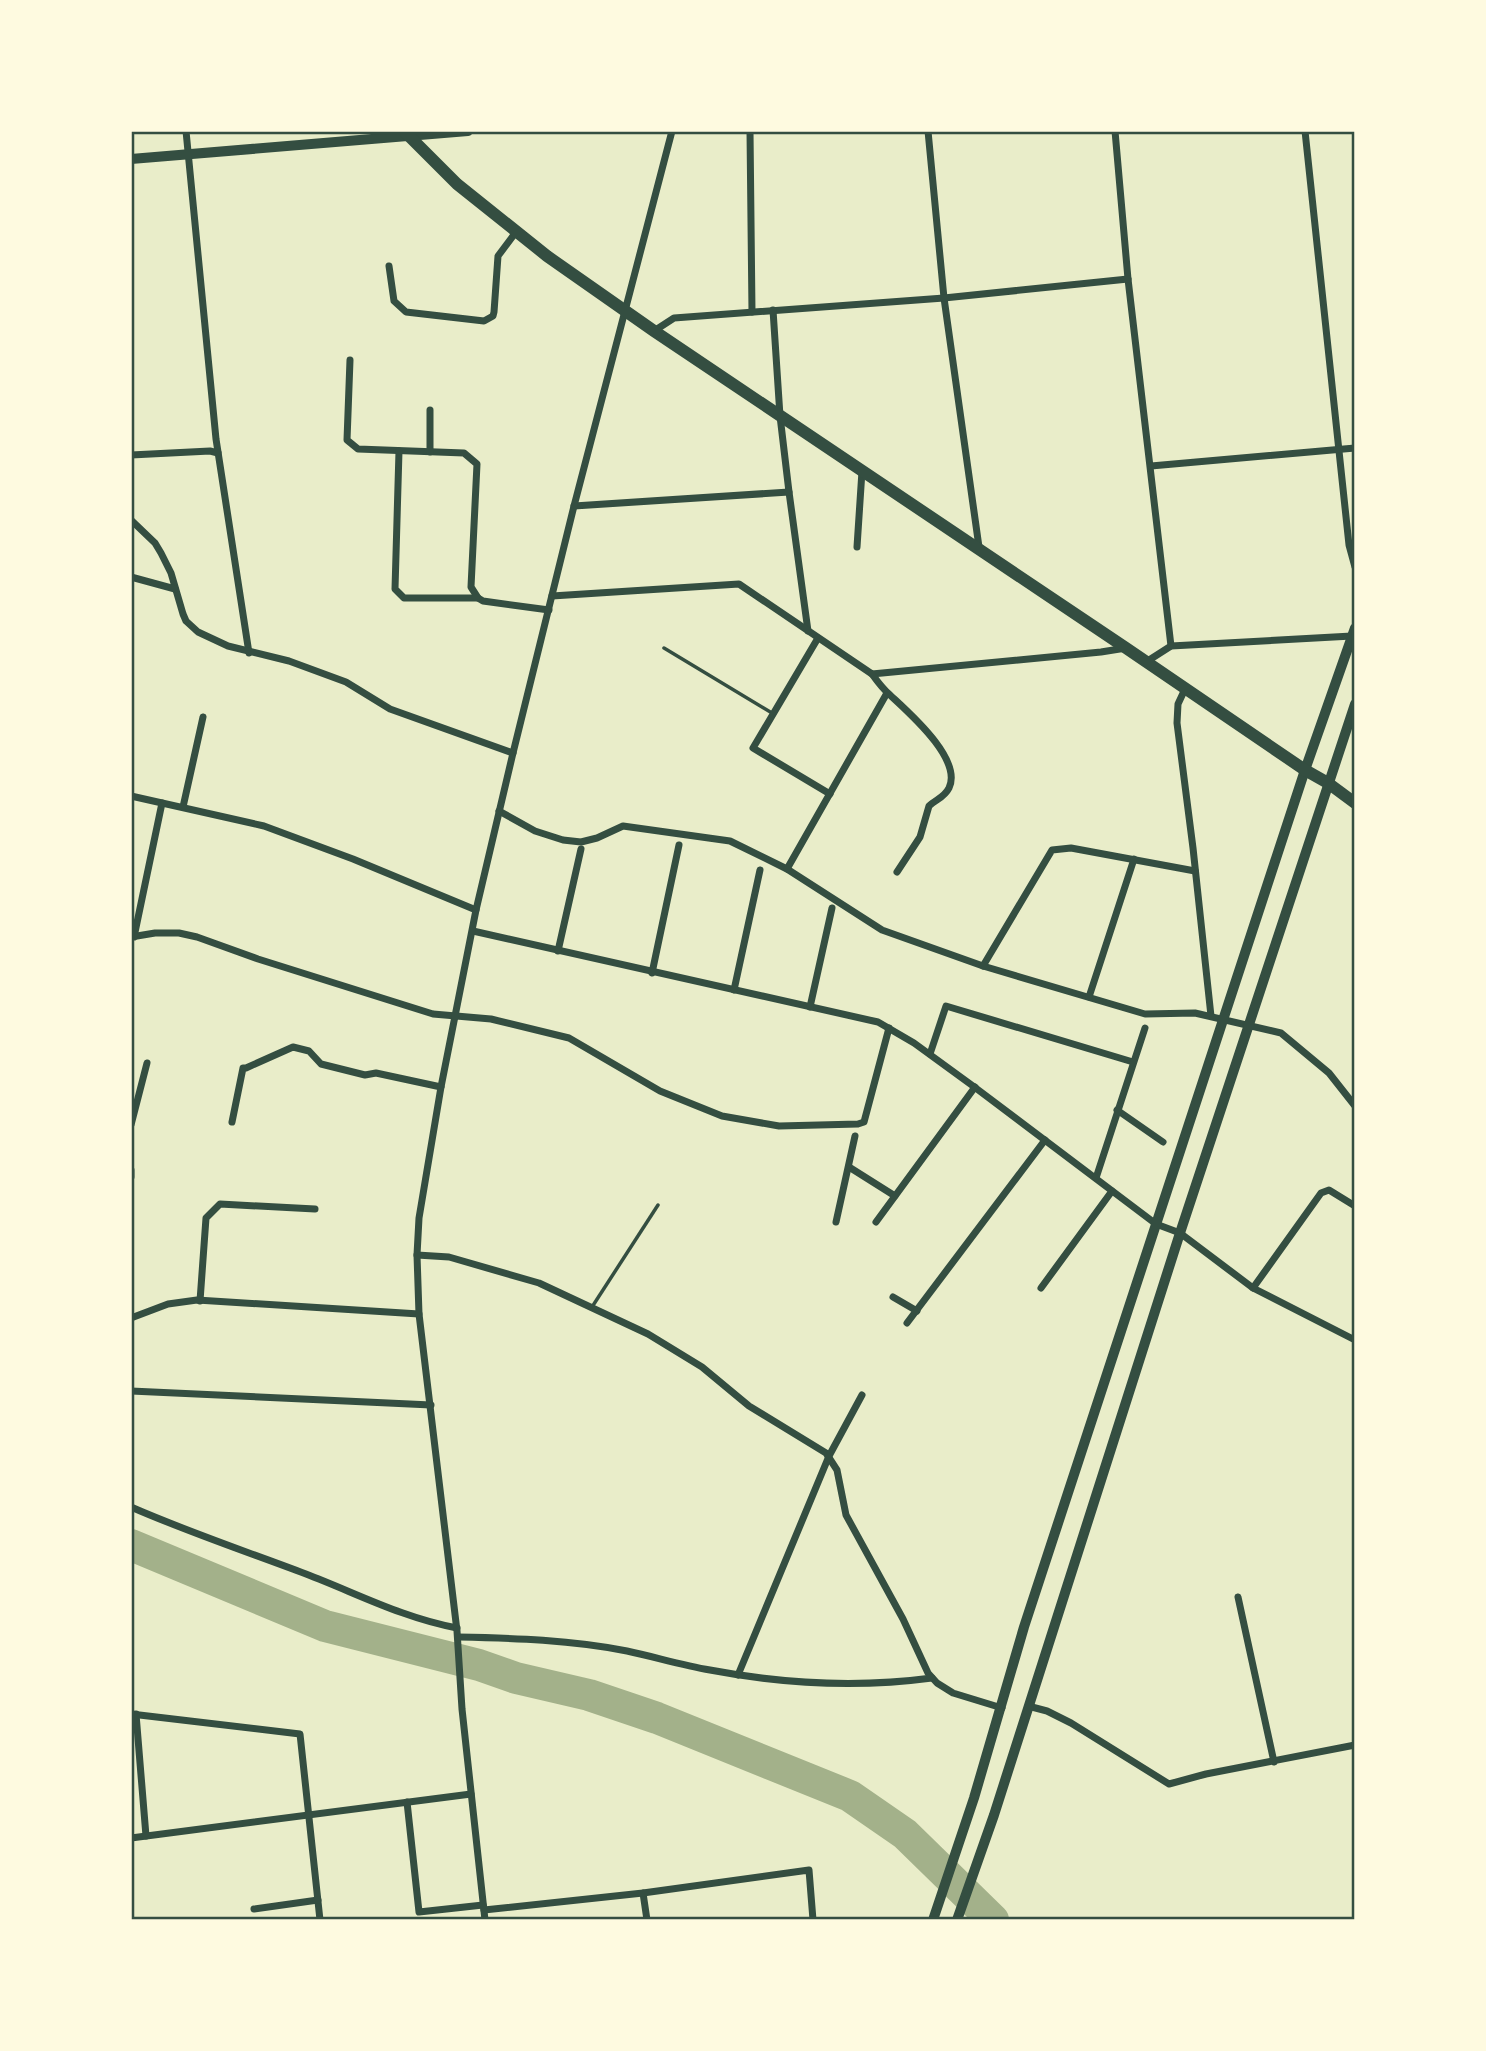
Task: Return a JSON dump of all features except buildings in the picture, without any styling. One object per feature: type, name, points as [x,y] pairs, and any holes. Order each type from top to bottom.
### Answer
[{"type":"highway","points":[[407,134],[457,184],[547,256],[654,331],[1355,803]]},
{"type":"street","points":[[186,131],[218,453],[249,653]]},
{"type":"street","points":[[131,159],[468,131]]},
{"type":"street","points":[[485,1920],[462,1709],[458,1637],[419,1314],[417,1255],[420,1208],[476,910],[499,811],[574,506],[672,131]]},
{"type":"street","points":[[750,131],[752,312]]},
{"type":"street","points":[[928,131],[944,298],[979,550]]},
{"type":"street","points":[[1115,131],[1128,279],[1171,646]]},
{"type":"street","points":[[1306,131],[1349,545],[1355,567]]},
{"type":"street","points":[[389,266],[394,301],[406,312],[484,321],[494,313],[498,256],[516,232]]},
{"type":"street","points":[[654,331],[674,318],[944,298],[1128,279]]},
{"type":"street","points":[[773,310],[780,416],[808,631]]},
{"type":"street","points":[[350,360],[347,440],[358,449],[464,453],[477,464],[471,587],[483,601],[549,610]]},
{"type":"street","points":[[430,410],[430,452]]},
{"type":"street","points":[[1151,466],[1355,448]]},
{"type":"street","points":[[399,450],[395,582],[398,594],[404,598],[478,598]]},
{"type":"street","points":[[131,455],[210,451],[218,453]]},
{"type":"street","points":[[857,547],[862,471]]},
{"type":"street","points":[[574,506],[789,492]]},
{"type":"street","points":[[131,520],[155,543],[171,573],[186,621],[193,627],[218,642],[249,653],[289,661],[346,682],[390,709],[513,753]]},
{"type":"street","points":[[131,577],[175,589]]},
{"type":"street","points":[[552,596],[739,584],[872,674],[887,693],[927,730],[945,758],[950,773],[950,786],[942,799],[929,806],[920,837],[897,872]]},
{"type":"street","points":[[933,1920],[1002,1709],[1024,1627],[1305,770],[1353,632],[1171,646],[1146,662]]},
{"type":"street","points":[[818,638],[753,748],[830,794]]},
{"type":"street","points":[[872,674],[1126,648]]},
{"type":"street","points":[[1185,689],[1178,704],[1177,723],[1211,1016]]},
{"type":"street","points":[[788,869],[887,693]]},
{"type":"street","points":[[957,1920],[1355,704]]},
{"type":"street","points":[[183,807],[203,717]]},
{"type":"street","points":[[131,796],[264,826],[476,910]]},
{"type":"street","points":[[162,803],[133,937],[155,933],[179,933],[197,937],[420,1010],[491,1020],[569,1038],[660,1091],[722,1116],[779,1126],[864,1122],[889,1028]]},
{"type":"street","points":[[499,811],[534,831],[564,840],[581,842],[623,826],[730,841],[788,869],[882,930],[983,966],[1145,1014],[1195,1013],[1281,1033],[1329,1073],[1355,1106]]},
{"type":"street","points":[[652,972],[679,845]]},
{"type":"street","points":[[983,966],[1052,850],[1071,848],[1195,871]]},
{"type":"street","points":[[558,951],[582,849]]},
{"type":"street","points":[[1089,998],[1134,859]]},
{"type":"street","points":[[733,990],[760,870]]},
{"type":"street","points":[[810,1007],[832,908]]},
{"type":"street","points":[[473,931],[878,1022],[930,1054],[1156,1224],[1180,1234],[1254,1288],[1355,1340]]},
{"type":"street","points":[[930,1054],[946,1006],[1133,1062]]},
{"type":"street","points":[[1096,1178],[1145,1028]]},
{"type":"street","points":[[232,1122],[243,1068],[293,1047],[309,1051],[321,1064],[442,1087]]},
{"type":"street","points":[[131,1125],[147,1063]]},
{"type":"street","points":[[876,1222],[975,1087]]},
{"type":"street","points":[[1117,1110],[1163,1142]]},
{"type":"street","points":[[836,1222],[855,1136]]},
{"type":"street","points":[[907,1323],[1045,1140]]},
{"type":"street","points":[[849,1167],[895,1195]]},
{"type":"street","points":[[131,1170],[131,1177]]},
{"type":"street","points":[[1254,1288],[1321,1193],[1329,1190],[1355,1206]]},
{"type":"street","points":[[1041,1288],[1112,1191]]},
{"type":"street","points":[[200,1301],[206,1217],[220,1204],[315,1209]]},
{"type":"street","points":[[417,1255],[449,1257],[539,1283],[648,1334],[702,1367],[749,1406],[829,1456],[837,1470],[846,1515],[903,1619],[924,1667],[932,1678],[953,1693],[1002,1709]]},
{"type":"street","points":[[893,1297],[917,1311]]},
{"type":"street","points":[[131,1318],[168,1304],[200,1301],[419,1314]]},
{"type":"street","points":[[131,1391],[431,1405]]},
{"type":"street","points":[[738,1675],[829,1456],[862,1395]]},
{"type":"street","points":[[131,1507],[307,1574],[397,1612],[457,1628]]},
{"type":"street","points":[[1238,1597],[1274,1762]]},
{"type":"street","points":[[458,1637],[589,1645],[738,1675],[826,1684],[874,1684],[932,1678]]},
{"type":"street","points":[[1028,1706],[1047,1711],[1071,1723],[1165,1783],[1172,1784],[1206,1774],[1355,1745]]},
{"type":"street","points":[[146,1836],[134,1714],[300,1734],[320,1920]]},
{"type":"street","points":[[131,1838],[471,1794]]},
{"type":"street","points":[[407,1802],[419,1912],[643,1893],[809,1870],[813,1920]]},
{"type":"street","points":[[643,1893],[647,1920]]},
{"type":"street","points":[[254,1909],[318,1900]]},
{"type":"lane","points":[[664,648],[773,714]]},
{"type":"lane","points":[[592,1307],[658,1205]]},
{"type":"waterway","points":[[131,1545],[325,1626],[589,1695],[657,1718],[850,1796],[905,1834],[993,1920]]}]
